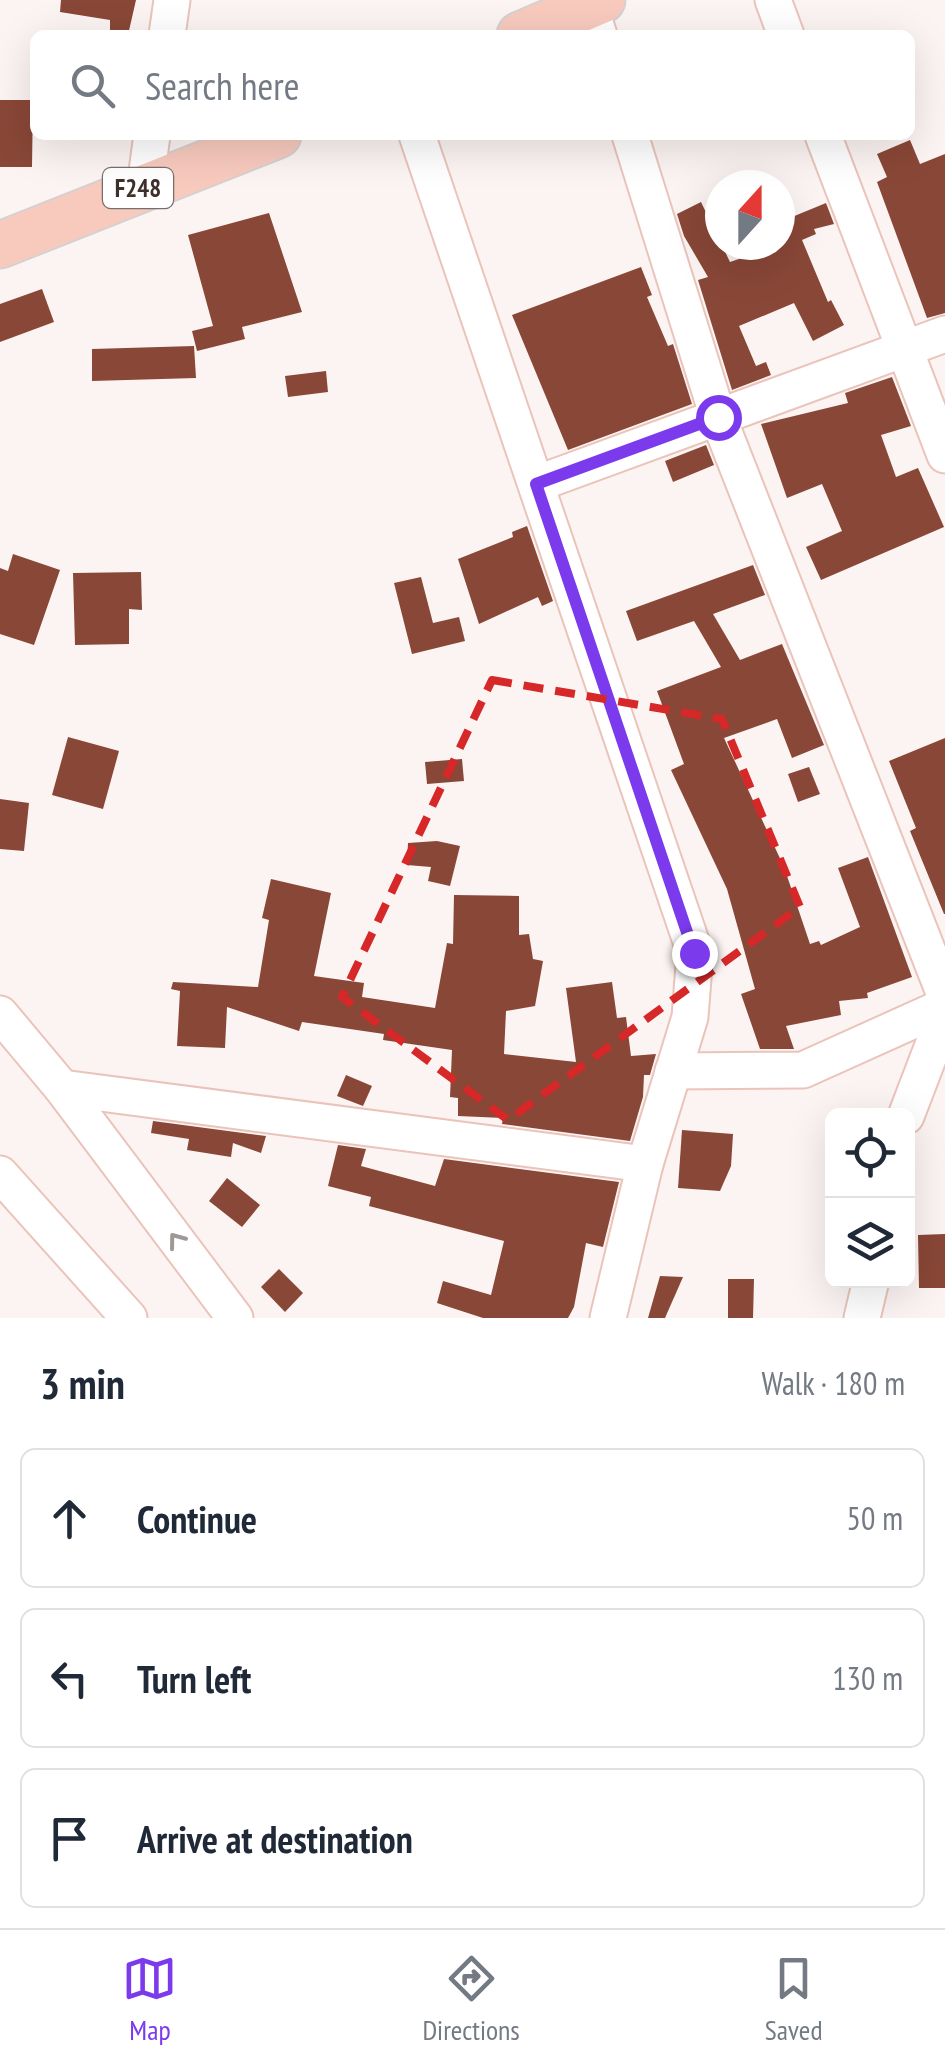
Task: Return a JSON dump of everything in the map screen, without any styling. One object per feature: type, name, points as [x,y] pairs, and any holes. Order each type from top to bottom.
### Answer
[{"type":"main road","points":[[538,30],[597,13]]},
{"type":"main road","name":"F248","points":[[0,246],[265,140]]},
{"type":"street","points":[[168,30],[172,0]]},
{"type":"street","points":[[774,0],[784,30]]},
{"type":"street","points":[[145,186],[151,140]]},
{"type":"street","points":[[419,140],[694,953],[690,1018],[645,1164],[608,1318]]},
{"type":"street","points":[[632,140],[718,417],[945,996]]},
{"type":"street","points":[[826,140],[945,456]]},
{"type":"street","points":[[536,484],[945,334]]},
{"type":"street","points":[[673,1071],[803,1070],[945,1006]]},
{"type":"street","points":[[0,1014],[62,1088],[235,1318]]},
{"type":"street","points":[[909,1108],[945,1014]]},
{"type":"street","points":[[62,1088],[645,1164]]},
{"type":"street","points":[[0,1174],[129,1318]]},
{"type":"street","points":[[862,1318],[869,1288]]},
{"type":"highlighted area","points":[[492,680],[722,719],[800,907],[508,1120],[342,997]]},
{"type":"building","points":[[61,0],[136,0],[129,30],[110,30],[110,20],[60,12]]},
{"type":"building","points":[[0,100],[30,100],[32,167],[0,167]]},
{"type":"building","points":[[910,140],[920,164],[945,154],[945,313],[927,318],[877,182],[887,177],[877,154]]},
{"type":"building","points":[[701,202],[705,210],[705,260],[795,260],[795,216],[826,203],[834,224],[814,229],[816,234],[802,240],[828,302],[831,300],[844,325],[813,341],[794,303],[739,326],[756,366],[766,362],[771,375],[732,390],[698,280],[708,277],[684,236],[677,214]]},
{"type":"building","points":[[269,213],[302,312],[242,327],[245,339],[197,351],[192,331],[213,326],[188,235]]},
{"type":"building","points":[[641,267],[652,295],[647,297],[668,346],[673,344],[692,404],[568,450],[512,315]]},
{"type":"building","points":[[42,289],[54,322],[0,342],[0,304]]},
{"type":"building","points":[[194,346],[196,378],[92,381],[92,349]]},
{"type":"building","points":[[326,371],[328,392],[288,397],[285,376]]},
{"type":"building","points":[[892,377],[911,426],[881,435],[896,477],[918,468],[944,527],[821,580],[806,547],[842,531],[822,484],[787,498],[761,424],[848,403],[845,393]]},
{"type":"building","points":[[706,445],[714,465],[673,482],[665,461]]},
{"type":"building","points":[[527,526],[553,601],[542,606],[538,597],[479,624],[458,559],[513,537],[512,532]]},
{"type":"building","points":[[13,554],[60,570],[34,645],[0,634],[0,568],[8,571]]},
{"type":"building","points":[[753,565],[765,595],[713,614],[740,660],[782,644],[824,745],[792,758],[777,719],[724,738],[784,867],[810,944],[819,941],[821,945],[860,927],[838,868],[868,857],[912,977],[867,993],[868,998],[839,1001],[841,1015],[786,1026],[794,1049],[760,1049],[741,994],[755,989],[727,889],[671,770],[684,764],[657,691],[721,667],[694,621],[637,641],[626,611]]},
{"type":"building","points":[[141,572],[142,610],[129,609],[129,644],[75,645],[73,573]]},
{"type":"building","points":[[421,577],[433,623],[459,617],[465,641],[412,654],[394,583]]},
{"type":"building","points":[[68,737],[119,751],[103,809],[52,795]]},
{"type":"building","points":[[945,738],[944,914],[910,831],[916,828],[889,761]]},
{"type":"building","points":[[462,759],[464,781],[427,784],[425,762]]},
{"type":"building","points":[[809,767],[820,794],[798,802],[788,774]]},
{"type":"building","points":[[0,799],[29,803],[24,851],[0,849]]},
{"type":"building","points":[[437,841],[460,846],[450,886],[428,881],[431,867],[407,865],[408,843]]},
{"type":"building","points":[[271,879],[331,893],[314,976],[364,983],[362,997],[435,1008],[447,943],[453,944],[454,895],[519,896],[519,935],[529,934],[533,959],[543,961],[535,1006],[506,1011],[504,1054],[576,1062],[566,988],[612,982],[617,1018],[626,1017],[631,1056],[656,1054],[650,1075],[644,1075],[643,1097],[630,1141],[502,1124],[503,1118],[458,1116],[458,1098],[450,1097],[452,1050],[383,1040],[384,1034],[302,1022],[299,1031],[227,1007],[225,1048],[177,1046],[180,991],[171,989],[173,982],[258,987],[269,920],[262,918]]},
{"type":"building","points":[[346,1075],[372,1086],[363,1106],[337,1096]]},
{"type":"building","points":[[153,1121],[266,1136],[261,1153],[233,1143],[231,1157],[187,1150],[189,1139],[151,1133]]},
{"type":"building","points":[[682,1130],[733,1134],[731,1166],[720,1191],[678,1188]]},
{"type":"building","points":[[338,1145],[366,1149],[361,1166],[435,1186],[444,1159],[619,1182],[603,1247],[586,1243],[574,1307],[568,1318],[483,1318],[437,1303],[443,1281],[491,1295],[504,1241],[369,1206],[371,1197],[328,1186]]},
{"type":"building","points":[[227,1178],[260,1205],[242,1227],[209,1201]]},
{"type":"building","points":[[945,1234],[945,1288],[919,1288],[918,1235]]},
{"type":"building","points":[[279,1269],[303,1293],[285,1312],[261,1287]]},
{"type":"building","points":[[660,1276],[683,1277],[665,1318],[648,1318]]},
{"type":"building","points":[[728,1279],[754,1279],[753,1318],[728,1318]]},
{"type":"route","points":[[694,953],[536,484],[718,417]]}]
